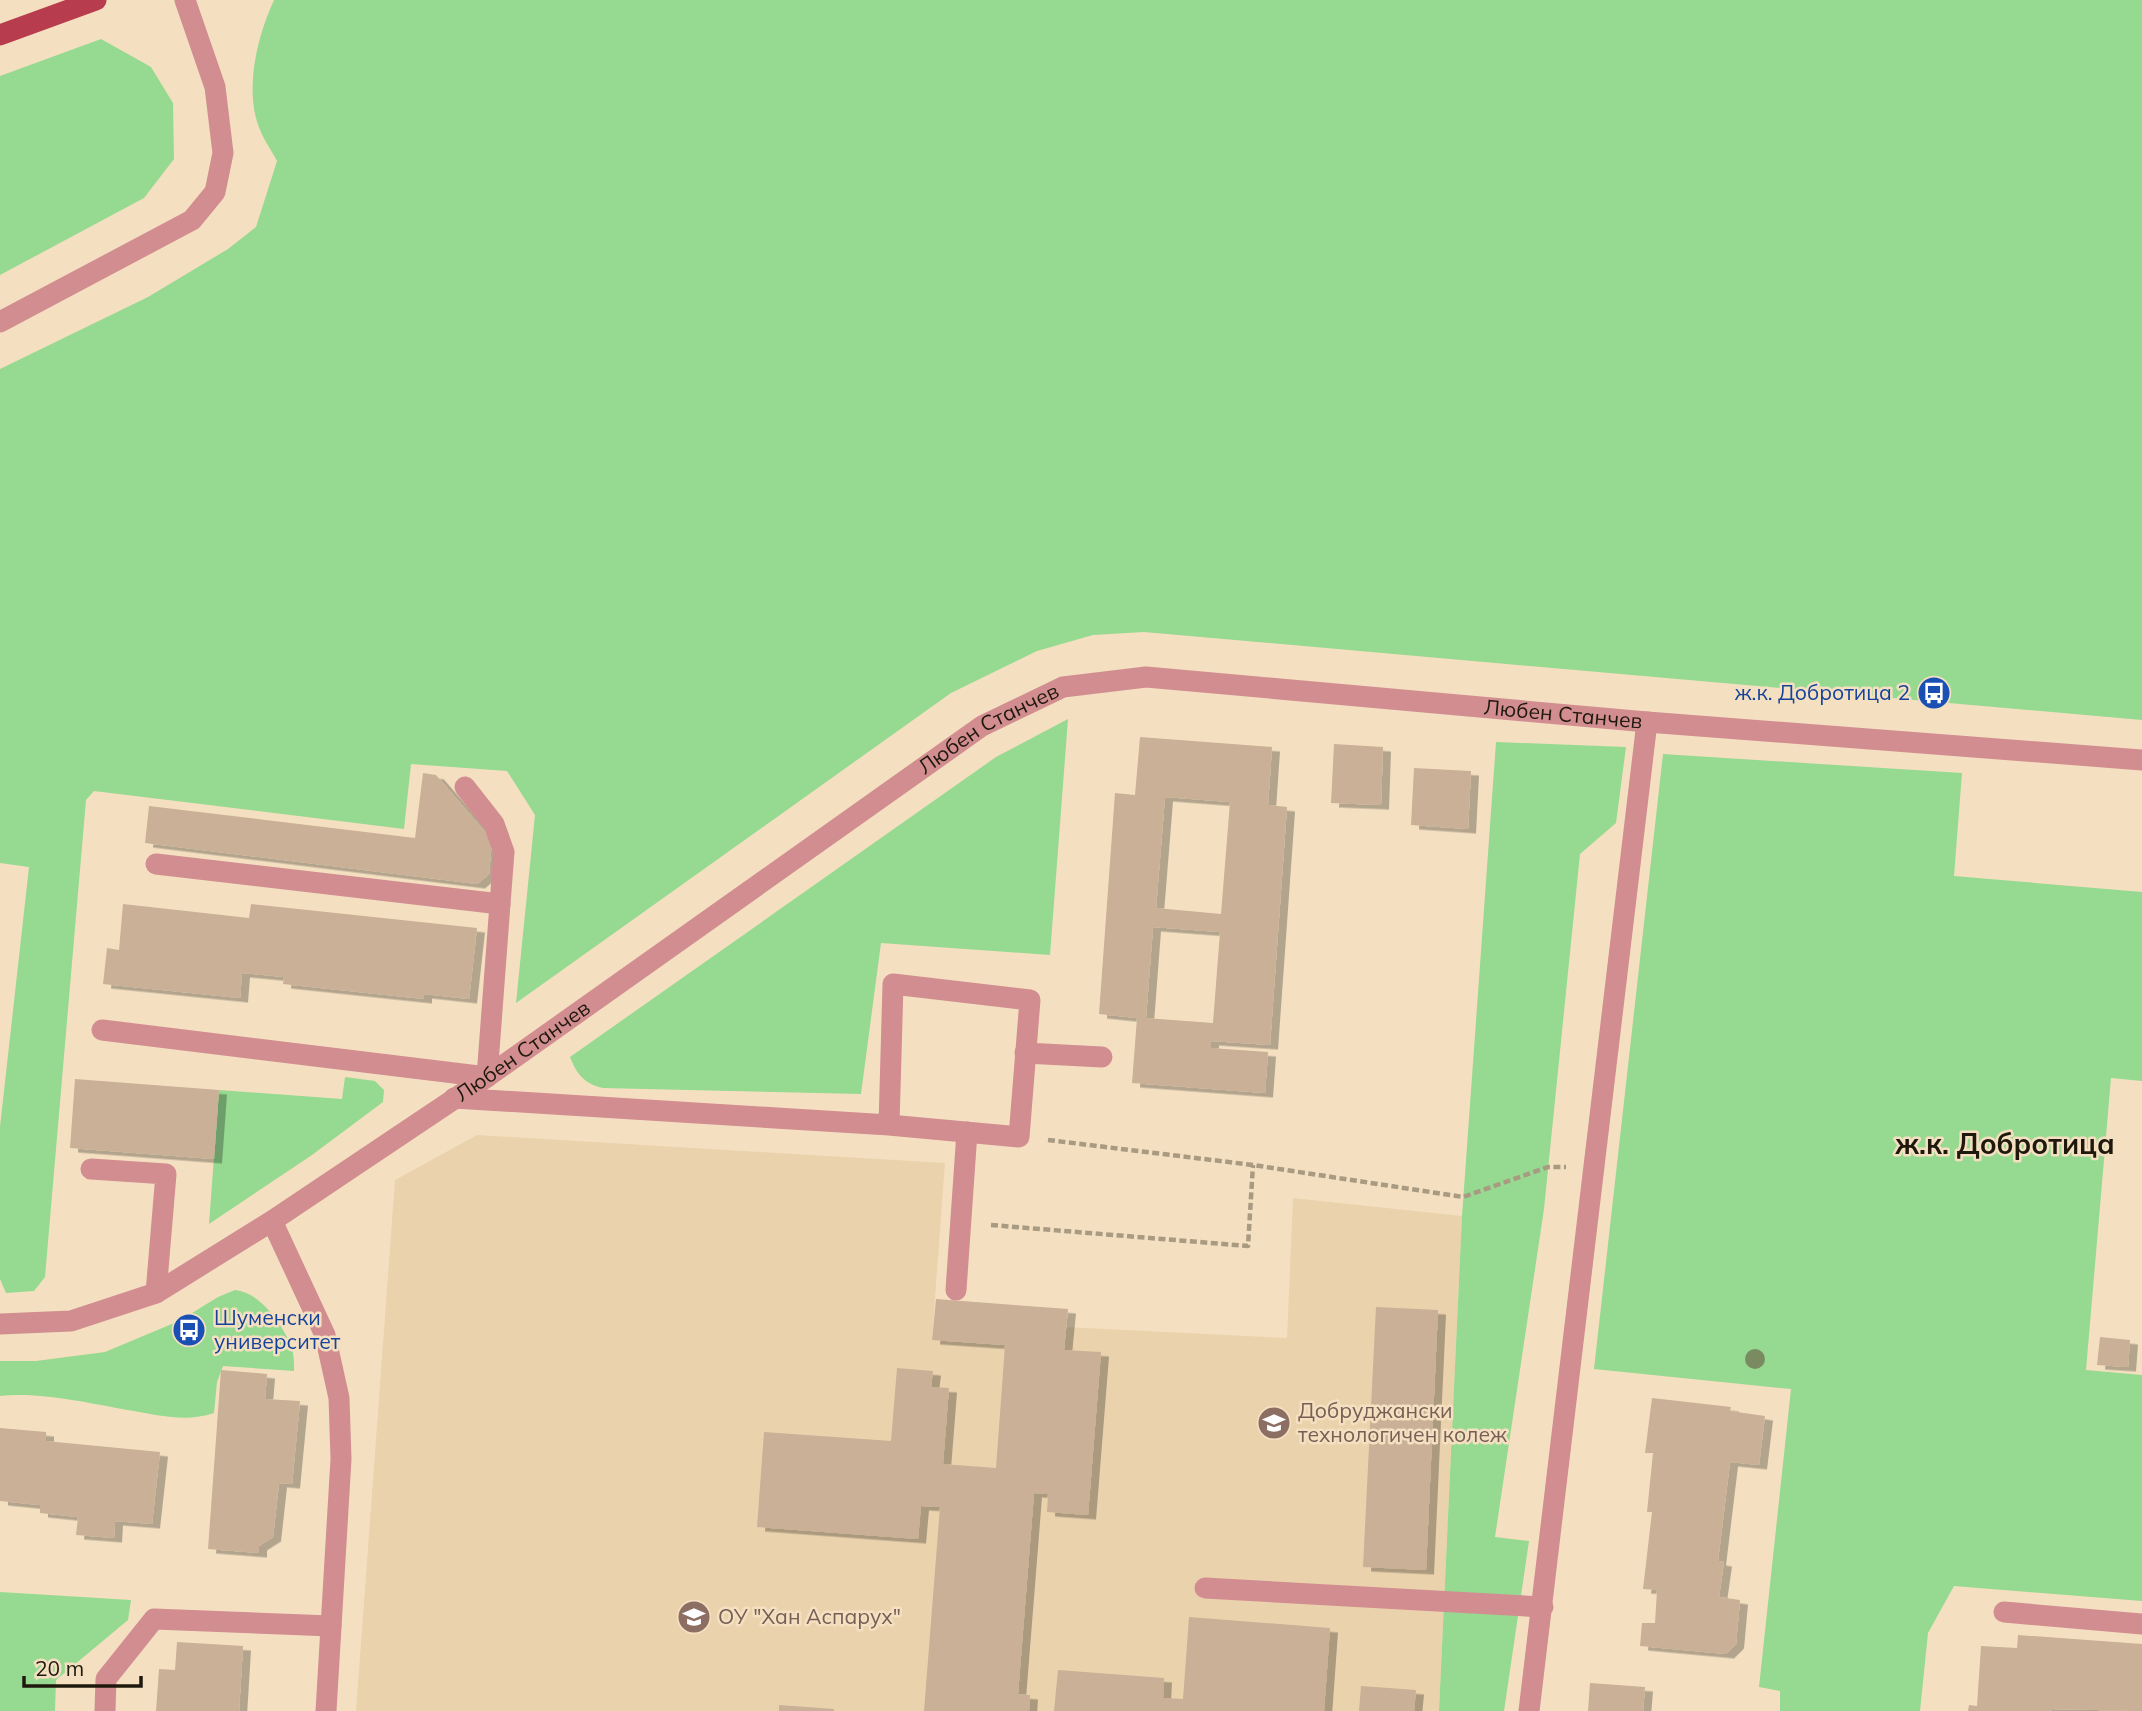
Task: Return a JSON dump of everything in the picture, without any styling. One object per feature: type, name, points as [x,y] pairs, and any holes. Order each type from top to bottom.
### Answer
[{"type":"main road","points":[[0,35],[96,0]]},
{"type":"street","points":[[0,322],[192,220],[215,192],[223,153],[215,87],[185,0]]},
{"type":"street","name":"Любен Станчев","points":[[0,1324],[71,1321],[156,1293],[272,1222],[487,1077],[982,726],[1063,687],[1146,677],[1647,722],[2142,760]]},
{"type":"street","points":[[1529,1711],[1647,722]]},
{"type":"street","points":[[102,1030],[487,1077],[504,852],[494,824],[465,787]]},
{"type":"street","points":[[156,864],[500,904]]},
{"type":"street","points":[[454,1098],[889,1125],[1019,1137],[1030,1000],[893,984],[889,1125]]},
{"type":"street","points":[[1025,1053],[1102,1057]]},
{"type":"street","points":[[956,1290],[967,1132]]},
{"type":"street","points":[[91,1169],[166,1174],[156,1293]]},
{"type":"street","points":[[272,1222],[325,1335],[338,1398],[341,1459],[326,1711]]},
{"type":"street","points":[[1205,1588],[1543,1607]]},
{"type":"street","points":[[2004,1612],[2142,1624]]},
{"type":"street","points":[[105,1711],[106,1679],[154,1619],[331,1626]]},
{"type":"path","points":[[1019,1137],[1253,1166],[1463,1197],[1548,1167],[1593,1167]]},
{"type":"path","points":[[961,1223],[1248,1246],[1253,1166]]},
{"type":"shaded area","points":[[477,1135],[945,1163],[932,1339],[1064,1350],[1066,1327],[1287,1338],[1293,1198],[1462,1216],[1439,1711],[356,1711],[395,1180]]},
{"type":"green space","points":[[274,0],[2142,0],[2142,720],[1144,632],[1093,635],[1037,651],[951,693],[516,1003],[535,815],[507,771],[411,764],[404,829],[94,791],[86,800],[45,1277],[34,1291],[6,1293],[0,1279],[0,1127],[29,867],[0,863],[0,369],[148,297],[228,249],[256,227],[277,161],[263,136],[253,100],[254,65],[262,31]]},
{"type":"green space","points":[[101,39],[151,67],[173,103],[174,159],[144,198],[0,275],[0,76]]},
{"type":"green space","points":[[1068,719],[1050,955],[881,943],[861,1094],[603,1088],[591,1084],[579,1074],[570,1057],[996,757]]},
{"type":"green space","points":[[1496,742],[1626,747],[1616,823],[1580,854],[1544,1209],[1495,1537],[1529,1541],[1504,1711],[1439,1711],[1462,1216]]},
{"type":"green space","points":[[1663,754],[1962,773],[1954,876],[2142,892],[2142,1081],[2111,1078],[2086,1370],[2142,1375],[2142,1601],[1954,1586],[1928,1633],[1920,1711],[1780,1711],[1780,1691],[1759,1687],[1791,1389],[1594,1369]]},
{"type":"green space","points":[[345,1077],[375,1081],[384,1090],[383,1102],[312,1155],[209,1224],[219,1090],[342,1099]]},
{"type":"green space","points":[[235,1290],[254,1297],[272,1313],[290,1343],[294,1371],[223,1366],[217,1382],[214,1413],[174,1417],[49,1397],[0,1396],[0,1361],[36,1361],[105,1352],[179,1321],[218,1297]]},
{"type":"green space","points":[[0,1592],[131,1600],[128,1620],[56,1680],[55,1711],[0,1711]]},
{"type":"building","points":[[1140,737],[1272,747],[1268,805],[1287,807],[1270,1045],[1211,1041],[1211,1048],[1268,1052],[1265,1093],[1132,1083],[1137,1018],[1099,1014],[1115,793],[1135,795]],"holes":[[[1165,797],[1230,802],[1221,914],[1156,908]],[[1153,927],[1220,932],[1213,1023],[1146,1018]]]},
{"type":"building","points":[[1334,744],[1383,747],[1381,805],[1331,803]]},
{"type":"building","points":[[1414,768],[1471,771],[1468,829],[1411,825]]},
{"type":"building","points":[[423,773],[436,775],[492,840],[489,874],[477,884],[145,843],[149,806],[415,838]]},
{"type":"building","points":[[123,904],[249,918],[251,904],[477,928],[469,999],[424,994],[424,999],[283,984],[284,977],[242,973],[240,998],[103,984],[107,948],[119,950]]},
{"type":"building","points":[[75,1079],[219,1090],[214,1159],[70,1148]]},
{"type":"building","points":[[936,1299],[1068,1309],[1064,1350],[1101,1352],[1088,1515],[1047,1512],[1048,1494],[1034,1493],[1018,1694],[1030,1695],[1029,1711],[924,1711],[940,1507],[921,1506],[918,1539],[757,1527],[764,1432],[891,1441],[897,1368],[933,1371],[931,1387],[949,1388],[943,1464],[996,1468],[1005,1345],[932,1340]]},
{"type":"building","points":[[1376,1307],[1438,1310],[1426,1570],[1363,1567]]},
{"type":"building","points":[[2100,1337],[2130,1340],[2128,1367],[2097,1365]]},
{"type":"building","points":[[221,1370],[267,1374],[265,1399],[300,1401],[292,1484],[279,1483],[273,1537],[259,1546],[259,1553],[208,1549]]},
{"type":"building","points":[[1652,1398],[1731,1407],[1730,1411],[1765,1416],[1759,1465],[1730,1462],[1718,1561],[1724,1562],[1719,1597],[1740,1600],[1736,1644],[1726,1654],[1640,1646],[1642,1623],[1655,1623],[1657,1590],[1643,1589],[1652,1512],[1647,1512],[1653,1453],[1645,1453]]},
{"type":"building","points":[[0,1428],[46,1432],[46,1441],[160,1452],[152,1524],[115,1521],[114,1538],[76,1535],[78,1517],[40,1513],[40,1505],[0,1501]]},
{"type":"building","points":[[1189,1617],[1330,1628],[1324,1711],[1054,1711],[1058,1670],[1164,1678],[1163,1698],[1183,1699]]},
{"type":"building","points":[[2018,1635],[2142,1644],[2142,1711],[1968,1711],[1969,1705],[1977,1706],[1981,1646],[2017,1648]]},
{"type":"building","points":[[177,1642],[243,1646],[239,1711],[156,1711],[159,1669],[175,1670]]},
{"type":"building","points":[[1590,1683],[1645,1687],[1643,1711],[1588,1711]]},
{"type":"building","points":[[1361,1686],[1416,1690],[1414,1711],[1359,1711]]},
{"type":"building","points":[[779,1705],[834,1709],[834,1711],[779,1711]]},
{"type":"place","name":"ж.к. Добротица 2","points":[[1934,693]]},
{"type":"place","name":"Шуменски университет","points":[[189,1330]]},
{"type":"place","name":"Добруджански технологичен колеж","points":[[1274,1423]]},
{"type":"place","name":"ОУ \"Хан Аспарух\"","points":[[694,1617]]},
{"type":"district","name":"ж.к. Добротица","points":[[2005,1144]]}]
